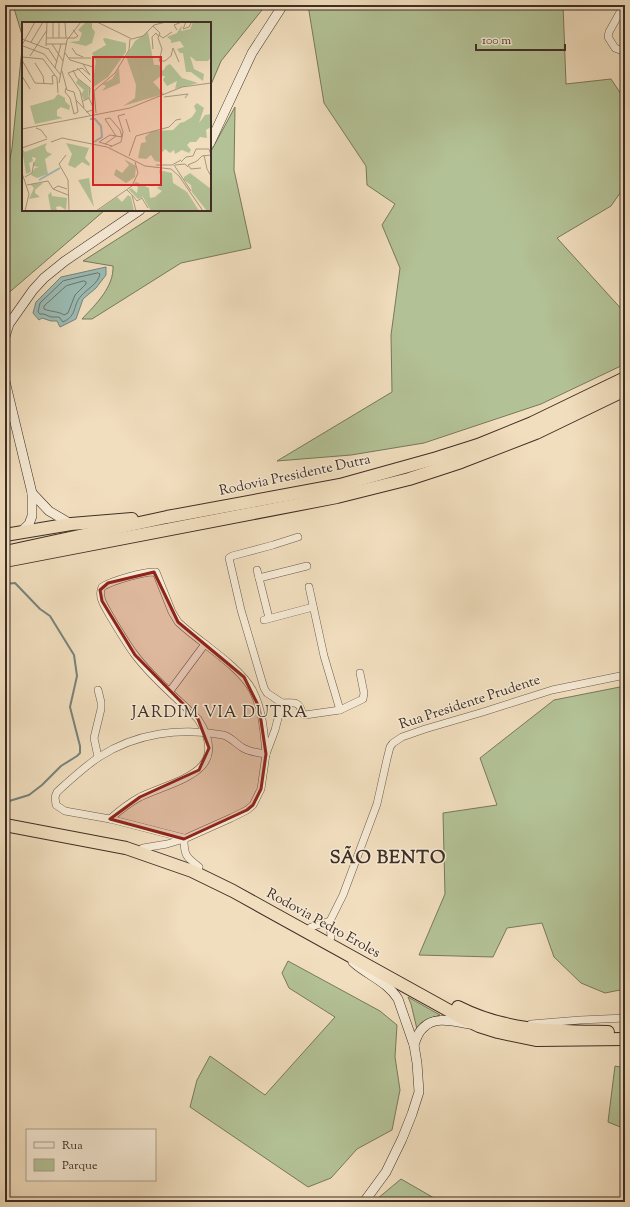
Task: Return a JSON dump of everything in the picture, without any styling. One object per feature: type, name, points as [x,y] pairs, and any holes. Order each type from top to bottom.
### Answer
[{"type":"highway","name":"Rodovia Presidente Dutra","points":[[5,552],[167,517],[340,485],[437,458],[478,445],[532,423],[625,378]]},
{"type":"highway","name":"Rodovia Presidente Dutra","points":[[5,561],[337,497],[409,479],[461,462],[536,433],[625,390]]},
{"type":"highway","points":[[5,535],[71,524],[167,517]]},
{"type":"highway","name":"Rodovia Pedro Eroles","points":[[6,825],[127,842],[199,867],[239,886],[470,1013],[493,1021],[513,1026],[538,1029],[625,1032]]},
{"type":"highway","name":"Rodovia Pedro Eroles","points":[[6,825],[126,848],[186,869],[233,891],[479,1026],[498,1032],[536,1040],[625,1039]]},
{"type":"street","points":[[211,141],[252,53],[283,5]]},
{"type":"street","points":[[624,5],[609,32],[608,37],[615,48],[625,52]]},
{"type":"street","points":[[5,337],[9,324],[33,290],[44,278],[65,261],[139,211]]},
{"type":"street","points":[[5,381],[32,493],[32,516],[29,524],[22,531]]},
{"type":"street","points":[[32,493],[49,510],[71,524]]},
{"type":"street","points":[[298,537],[229,558],[241,610],[264,688],[267,693],[282,703],[298,704],[302,713],[305,715],[340,710],[363,700],[364,692],[360,673]]},
{"type":"street","points":[[259,578],[307,566]]},
{"type":"street","points":[[256,570],[259,578],[266,619],[313,607]]},
{"type":"street","points":[[110,819],[125,806],[140,797],[182,780],[199,770],[209,748],[205,732],[198,719],[145,667],[135,655],[120,633],[102,601],[100,593],[102,587],[108,583],[154,572],[157,574],[172,612],[178,622],[244,677],[253,691],[264,725],[266,754],[261,789],[253,805],[247,810],[184,839],[167,844],[143,848]]},
{"type":"street","points":[[309,587],[324,656],[340,710]]},
{"type":"street","points":[[170,691],[205,644]]},
{"type":"street","name":"Rua Presidente Prudente","points":[[330,921],[343,895],[374,811],[382,783],[386,759],[390,747],[394,743],[402,737],[425,729],[552,690],[625,675]]},
{"type":"street","points":[[98,690],[101,710],[94,738],[98,757]]},
{"type":"street","points":[[266,754],[276,730],[282,703]]},
{"type":"street","points":[[184,839],[110,819],[65,811],[55,802],[55,797],[57,792],[98,757],[125,744],[154,734],[187,731],[205,732],[227,736],[244,749],[266,754]]},
{"type":"street","points":[[184,839],[184,852],[188,859],[199,867]]},
{"type":"street","points":[[311,926],[330,921],[331,937]]},
{"type":"street","points":[[344,953],[395,995],[414,1045],[417,1063],[419,1092],[412,1114],[386,1172],[364,1202]]},
{"type":"street","points":[[493,1021],[530,1024],[625,1018]]},
{"type":"street","points":[[414,1045],[424,1026],[437,1021],[442,1020],[479,1026]]},
{"type":"highlighted area","points":[[154,572],[178,622],[244,677],[259,707],[266,754],[261,789],[253,805],[247,810],[184,839],[110,819],[140,797],[199,770],[209,748],[198,719],[135,655],[102,601],[100,590],[108,583]]},
{"type":"green space","points":[[13,5],[266,5],[221,61],[211,85],[211,22],[22,22],[22,35]]},
{"type":"green space","points":[[308,5],[563,5],[566,84],[611,79],[625,100],[625,186],[611,206],[557,238],[625,313],[625,364],[541,404],[424,443],[351,455],[277,461],[392,392],[391,335],[400,268],[382,225],[395,204],[367,185],[366,166],[324,103]]},
{"type":"green space","points":[[22,49],[22,211],[104,211],[5,296],[5,178],[12,148]]},
{"type":"green space","points":[[235,107],[234,170],[251,248],[181,263],[92,319],[82,319],[103,295],[111,281],[113,274],[113,266],[83,261],[161,211],[211,211],[211,151]]},
{"type":"green space","points":[[625,686],[625,989],[605,993],[581,983],[554,957],[542,923],[507,928],[493,957],[419,955],[445,894],[443,813],[497,805],[480,758],[554,700]]},
{"type":"green space","points":[[288,961],[380,1011],[397,1025],[395,1057],[400,1090],[392,1130],[357,1149],[331,1178],[308,1187],[190,1107],[197,1080],[210,1056],[265,1095],[335,1017],[289,988],[282,973]]},
{"type":"green space","points":[[408,997],[440,1015],[427,1020],[417,1029]]},
{"type":"green space","points":[[615,1066],[625,1068],[625,1129],[608,1122]]},
{"type":"green space","points":[[401,1179],[441,1202],[382,1202],[377,1199]]},
{"type":"water","points":[[106,267],[106,275],[96,288],[83,299],[76,319],[60,327],[57,321],[42,318],[39,320],[33,313],[36,302],[61,277]]},
{"type":"waterway","points":[[5,584],[15,583],[40,609],[50,616],[74,655],[77,676],[70,707],[80,746],[80,753],[77,756],[61,766],[42,785],[29,795],[6,802]]},
{"type":"district","name":"JARDIM VIA DUTRA","points":[[220,713]]},
{"type":"district","name":"SÃO BENTO","points":[[388,859]]}]
